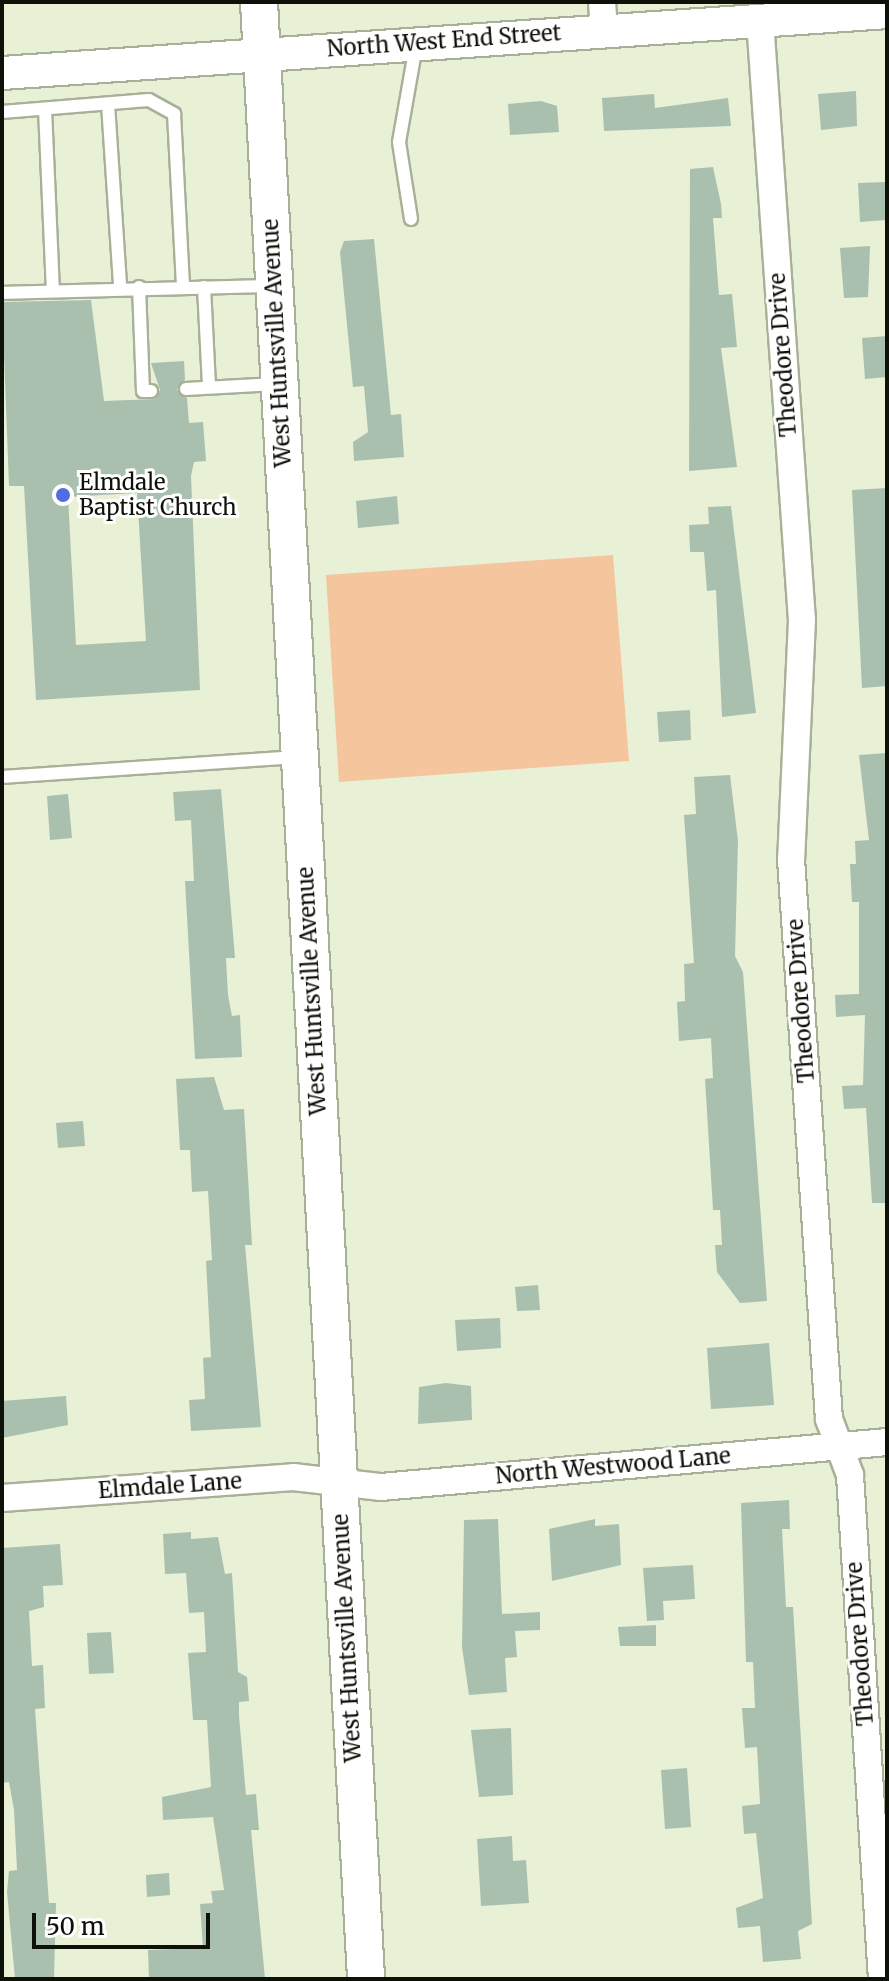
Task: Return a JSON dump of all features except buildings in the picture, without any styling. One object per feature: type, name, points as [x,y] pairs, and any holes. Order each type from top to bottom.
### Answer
[{"type":"main road","name":"West Huntsville Avenue","points":[[259,2],[366,1979]]},
{"type":"street","name":"North West End Street","points":[[2,73],[417,43],[603,16],[760,20],[887,12]]},
{"type":"street","name":"Theodore Drive","points":[[760,20],[802,620],[791,859],[829,1419],[850,1475],[882,1979]]},
{"type":"street","name":"North Westwood Lane","points":[[339,1482],[381,1487],[887,1442]]},
{"type":"street","name":"Elmdale Lane","points":[[2,1498],[293,1477],[339,1482]]},
{"type":"lane","points":[[411,219],[399,142],[417,43]]},
{"type":"lane","points":[[2,112],[149,100],[174,114],[183,286]]},
{"type":"lane","points":[[108,104],[120,287]]},
{"type":"lane","points":[[45,109],[53,290]]},
{"type":"lane","points":[[2,293],[120,287],[274,286]]},
{"type":"lane","points":[[139,287],[147,391]]},
{"type":"lane","points":[[204,287],[209,387]]},
{"type":"lane","points":[[186,389],[279,384]]},
{"type":"lane","points":[[2,777],[299,757]]},
{"type":"shaded area","points":[[613,555],[629,761],[339,782],[326,575]]},
{"type":"place","name":"Elmdale Baptist Church","points":[[63,495]]}]
